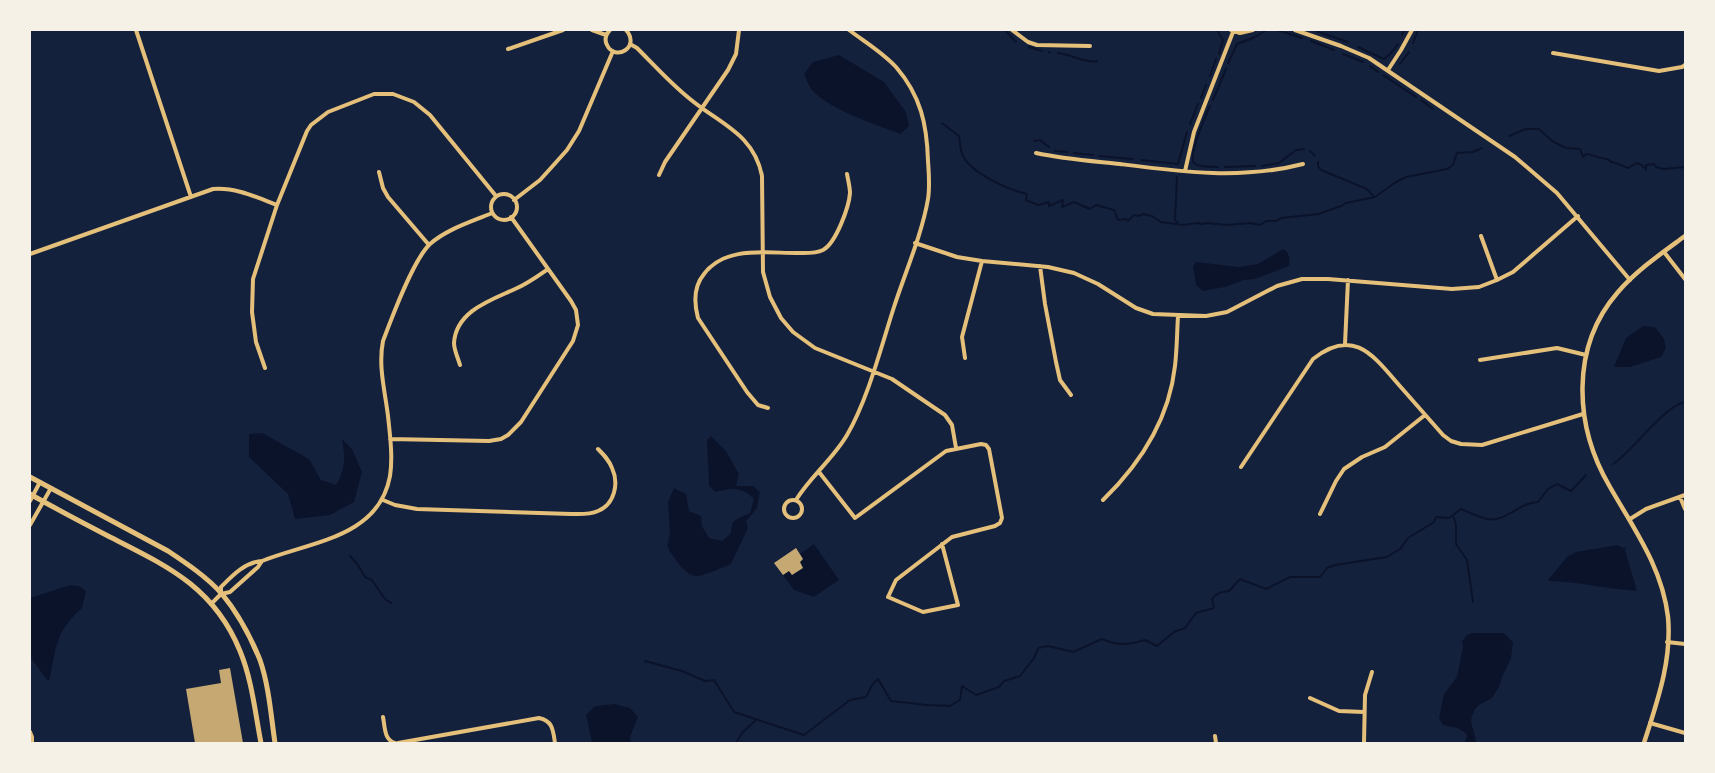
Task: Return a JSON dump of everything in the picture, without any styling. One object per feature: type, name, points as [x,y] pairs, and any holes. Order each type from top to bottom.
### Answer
[{"type":"main road","points":[[30,477],[168,550],[202,576],[221,594],[249,637],[260,661],[266,684],[275,743]]},
{"type":"main road","points":[[32,494],[160,562],[198,589],[223,617],[240,650],[250,679],[261,743]]},
{"type":"street","points":[[136,30],[191,197]]},
{"type":"street","points":[[508,49],[563,30]]},
{"type":"street","points":[[592,30],[606,35]]},
{"type":"street","points":[[610,30],[606,35],[606,43],[614,52]]},
{"type":"street","points":[[614,52],[625,50],[630,44],[630,36],[626,30]]},
{"type":"street","points":[[659,175],[665,162],[728,70],[736,54],[739,30]]},
{"type":"street","points":[[796,500],[800,503],[802,510],[798,516],[791,518],[786,514],[784,507],[787,501],[796,500],[819,472],[847,435],[857,415],[873,372],[928,199],[927,138],[923,115],[914,93],[896,68],[880,53],[848,30]]},
{"type":"street","points":[[1012,30],[1028,42],[1037,45],[1090,46]]},
{"type":"street","points":[[1185,171],[1191,141],[1232,31],[1247,33],[1253,30]]},
{"type":"street","points":[[1295,30],[1355,51],[1388,70],[1527,166],[1549,184],[1578,216],[1630,280]]},
{"type":"street","points":[[1388,70],[1412,30]]},
{"type":"street","points":[[630,44],[637,48],[678,88],[702,108],[743,138],[754,152],[759,163],[763,185],[763,272],[770,297],[781,318],[803,340],[815,348],[900,383],[945,414],[952,425],[956,448]]},
{"type":"street","points":[[514,200],[540,180],[580,131],[614,52]]},
{"type":"street","points":[[1552,53],[1659,71],[1685,65]]},
{"type":"street","points":[[265,368],[256,342],[252,312],[253,279],[277,205],[311,125],[328,112],[374,94],[393,94],[414,102],[430,116],[496,196]]},
{"type":"street","points":[[1036,153],[1070,159],[1219,174],[1258,173],[1303,164]]},
{"type":"street","points":[[379,172],[383,188],[388,197],[429,245]]},
{"type":"street","points":[[768,408],[758,405],[747,392],[704,327],[696,309],[696,294],[701,277],[716,261],[734,254],[815,252],[829,246],[837,235],[849,199],[848,174]]},
{"type":"street","points":[[30,254],[213,189],[237,190],[277,205]]},
{"type":"street","points":[[504,194],[514,200],[516,211],[508,220],[499,219],[492,213],[492,202],[496,196],[504,194]]},
{"type":"street","points":[[221,594],[221,587],[237,572],[255,561],[262,561],[334,537],[349,530],[369,517],[383,500],[390,475],[390,439],[380,368],[380,353],[383,341],[414,267],[429,245],[456,228],[492,213]]},
{"type":"street","points":[[915,243],[957,257],[1062,270],[1085,277],[1136,308],[1153,314],[1213,316],[1227,312],[1277,286],[1294,280],[1312,278],[1452,289],[1472,288],[1497,280],[1513,272],[1578,216]]},
{"type":"street","points":[[390,439],[489,441],[501,439],[521,422],[569,349],[577,332],[576,310],[572,301],[511,218]]},
{"type":"street","points":[[1482,236],[1497,280]]},
{"type":"street","points":[[1644,743],[1667,664],[1668,618],[1663,592],[1653,562],[1610,487],[1589,440],[1584,414],[1582,381],[1586,355],[1594,331],[1604,311],[1617,292],[1685,236]]},
{"type":"street","points":[[1664,252],[1685,279]]},
{"type":"street","points":[[965,358],[962,337],[982,261]]},
{"type":"street","points":[[1040,266],[1045,304],[1060,380],[1071,395]]},
{"type":"street","points":[[460,366],[454,342],[460,327],[469,314],[487,301],[517,288],[548,269]]},
{"type":"street","points":[[1345,344],[1348,280]]},
{"type":"street","points":[[1103,500],[1133,468],[1158,426],[1167,403],[1174,368],[1178,316]]},
{"type":"street","points":[[1241,467],[1313,360],[1324,351],[1345,344],[1368,352],[1443,434],[1451,441],[1461,444],[1473,446],[1497,441],[1584,414]]},
{"type":"street","points":[[1480,360],[1557,348],[1586,355]]},
{"type":"street","points":[[1320,514],[1344,469],[1362,457],[1385,447],[1425,415]]},
{"type":"street","points":[[819,472],[855,518],[946,451],[980,444],[986,445],[1002,518],[1000,523],[995,526],[957,534],[942,544],[896,580],[888,597],[923,612],[958,605],[942,544]]},
{"type":"street","points":[[383,500],[395,505],[417,509],[571,514],[592,512],[609,503],[616,486],[612,467],[607,458],[598,449]]},
{"type":"street","points":[[30,501],[40,482]]},
{"type":"street","points":[[30,525],[51,488]]},
{"type":"street","points":[[1630,519],[1646,510],[1683,496],[1685,509]]},
{"type":"street","points":[[211,604],[221,594],[229,593],[258,567],[262,561]]},
{"type":"street","points":[[1667,642],[1685,644]]},
{"type":"street","points":[[1364,743],[1366,690],[1372,672]]},
{"type":"street","points":[[1310,698],[1339,711],[1364,712]]},
{"type":"street","points":[[383,717],[386,737],[391,742],[397,743],[539,718],[547,720],[552,725],[555,743]]},
{"type":"street","points":[[1650,723],[1685,733]]},
{"type":"street","points":[[30,732],[32,743]]},
{"type":"street","points":[[1216,736],[1216,743]]},
{"type":"water","points":[[839,55],[884,82],[906,112],[909,126],[900,134],[842,111],[821,98],[812,89],[804,74],[813,62]]},
{"type":"water","points":[[1283,249],[1288,253],[1290,263],[1286,267],[1255,279],[1244,280],[1225,287],[1203,291],[1196,285],[1193,266],[1196,262],[1239,267],[1258,264]]},
{"type":"water","points":[[1643,326],[1655,327],[1664,339],[1666,348],[1661,357],[1630,367],[1614,367],[1626,338]]},
{"type":"water","points":[[262,433],[309,459],[321,480],[336,485],[342,473],[344,462],[342,439],[352,449],[362,472],[354,502],[330,515],[295,519],[288,494],[249,457],[249,434]]},
{"type":"water","points":[[711,436],[726,451],[739,474],[736,486],[753,486],[760,492],[757,508],[746,521],[748,528],[731,564],[697,576],[688,573],[684,569],[667,546],[670,534],[668,502],[674,488],[686,494],[689,511],[701,516],[702,526],[709,538],[722,541],[731,533],[732,523],[750,513],[754,499],[740,490],[731,489],[715,492],[709,486],[707,440]]},
{"type":"water","points":[[814,544],[839,580],[814,597],[794,590],[783,575],[789,571],[792,575],[803,568],[800,562],[803,559],[800,554]]},
{"type":"water","points":[[1618,545],[1623,548],[1626,547],[1625,550],[1637,591],[1548,580],[1567,557],[1576,552]]},
{"type":"water","points":[[70,585],[79,586],[86,591],[82,608],[67,624],[58,640],[48,681],[30,657],[30,598]]},
{"type":"water","points":[[1473,633],[1504,633],[1513,642],[1511,659],[1500,685],[1492,698],[1479,705],[1472,716],[1471,722],[1476,740],[1474,743],[1464,743],[1467,737],[1466,733],[1457,728],[1443,725],[1439,718],[1444,694],[1457,677],[1463,647],[1462,641],[1467,635]]},
{"type":"water","points":[[615,704],[630,708],[638,717],[630,737],[631,743],[592,743],[586,715],[595,706]]},
{"type":"building","points":[[796,548],[803,559],[800,562],[803,568],[792,575],[789,571],[783,575],[774,563]]},
{"type":"building","points":[[230,668],[243,743],[195,743],[186,689],[221,683],[219,670]]},
{"type":"waterway","points":[[1005,30],[1016,42]]},
{"type":"waterway","points":[[1217,30],[1223,40],[1219,54]]},
{"type":"waterway","points":[[1228,63],[1237,44],[1267,30]]},
{"type":"waterway","points":[[1277,30],[1302,38]]},
{"type":"waterway","points":[[1402,35],[1404,30]]},
{"type":"waterway","points":[[1413,43],[1418,30]]},
{"type":"waterway","points":[[1316,31],[1348,42]]},
{"type":"waterway","points":[[1311,41],[1334,50]]},
{"type":"waterway","points":[[1358,47],[1384,59],[1398,44]]},
{"type":"waterway","points":[[1029,47],[1042,51]]},
{"type":"waterway","points":[[1400,64],[1409,52]]},
{"type":"waterway","points":[[1058,53],[1092,62],[1097,61]]},
{"type":"waterway","points":[[1343,54],[1363,62]]},
{"type":"waterway","points":[[1210,76],[1216,59]]},
{"type":"waterway","points":[[1370,66],[1378,72]]},
{"type":"waterway","points":[[1213,100],[1226,69]]},
{"type":"waterway","points":[[1383,75],[1416,97]]},
{"type":"waterway","points":[[1201,98],[1206,85]]},
{"type":"waterway","points":[[1421,100],[1433,109]]},
{"type":"waterway","points":[[1190,124],[1198,104]]},
{"type":"waterway","points":[[1210,106],[1198,135],[1193,159],[1194,163],[1199,166],[1218,167]]},
{"type":"waterway","points":[[942,123],[959,136],[963,156],[974,169],[1001,185],[1027,194],[1026,200],[1038,205],[1049,202],[1049,206],[1063,200],[1062,207],[1074,202],[1090,209],[1096,205],[1114,210],[1118,220],[1126,219],[1128,221],[1134,215],[1139,216],[1143,214],[1152,216],[1161,222],[1184,225],[1198,223],[1226,225],[1250,223],[1260,225],[1266,221],[1318,214],[1346,203],[1375,197],[1406,177],[1447,169],[1453,165],[1457,153],[1473,152],[1482,148]]},
{"type":"waterway","points":[[1509,136],[1526,129],[1539,129],[1552,141],[1566,148],[1580,149],[1583,157],[1586,154],[1592,155],[1608,159],[1611,162],[1628,168],[1637,163],[1646,170],[1646,165],[1654,164],[1656,167],[1663,169],[1685,167]]},
{"type":"waterway","points":[[1141,160],[1178,164],[1187,132]]},
{"type":"waterway","points":[[1034,141],[1040,140],[1049,147]]},
{"type":"waterway","points":[[1262,166],[1279,163],[1296,150],[1304,149]]},
{"type":"waterway","points":[[1055,151],[1067,152]]},
{"type":"waterway","points":[[1310,151],[1315,156]]},
{"type":"waterway","points":[[1074,153],[1093,155]]},
{"type":"waterway","points":[[1099,156],[1133,159]]},
{"type":"waterway","points":[[1318,162],[1321,170],[1367,189],[1374,197]]},
{"type":"waterway","points":[[1225,167],[1255,166]]},
{"type":"waterway","points":[[1177,177],[1175,220],[1178,223]]},
{"type":"waterway","points":[[1613,464],[1668,411],[1685,402]]},
{"type":"waterway","points":[[645,661],[682,671],[705,681],[714,680],[734,712],[804,735],[850,700],[866,697],[872,685],[878,679],[891,701],[950,706],[960,700],[962,686],[976,695],[999,687],[1004,681],[1020,676],[1034,658],[1038,648],[1048,646],[1073,652],[1102,639],[1123,644],[1145,640],[1157,646],[1174,632],[1185,628],[1196,613],[1214,608],[1212,599],[1220,593],[1229,591],[1240,579],[1266,589],[1290,577],[1320,577],[1327,568],[1335,565],[1387,557],[1400,549],[1408,538],[1434,522],[1436,517],[1449,518],[1461,509],[1487,519],[1500,518],[1525,505],[1538,502],[1548,489],[1557,484],[1571,491],[1586,475]]},
{"type":"waterway","points":[[1453,515],[1456,525],[1456,544],[1467,560],[1473,602]]},
{"type":"waterway","points":[[350,556],[365,577],[372,580],[385,599],[391,603]]},
{"type":"waterway","points":[[736,743],[742,733],[756,720]]}]
